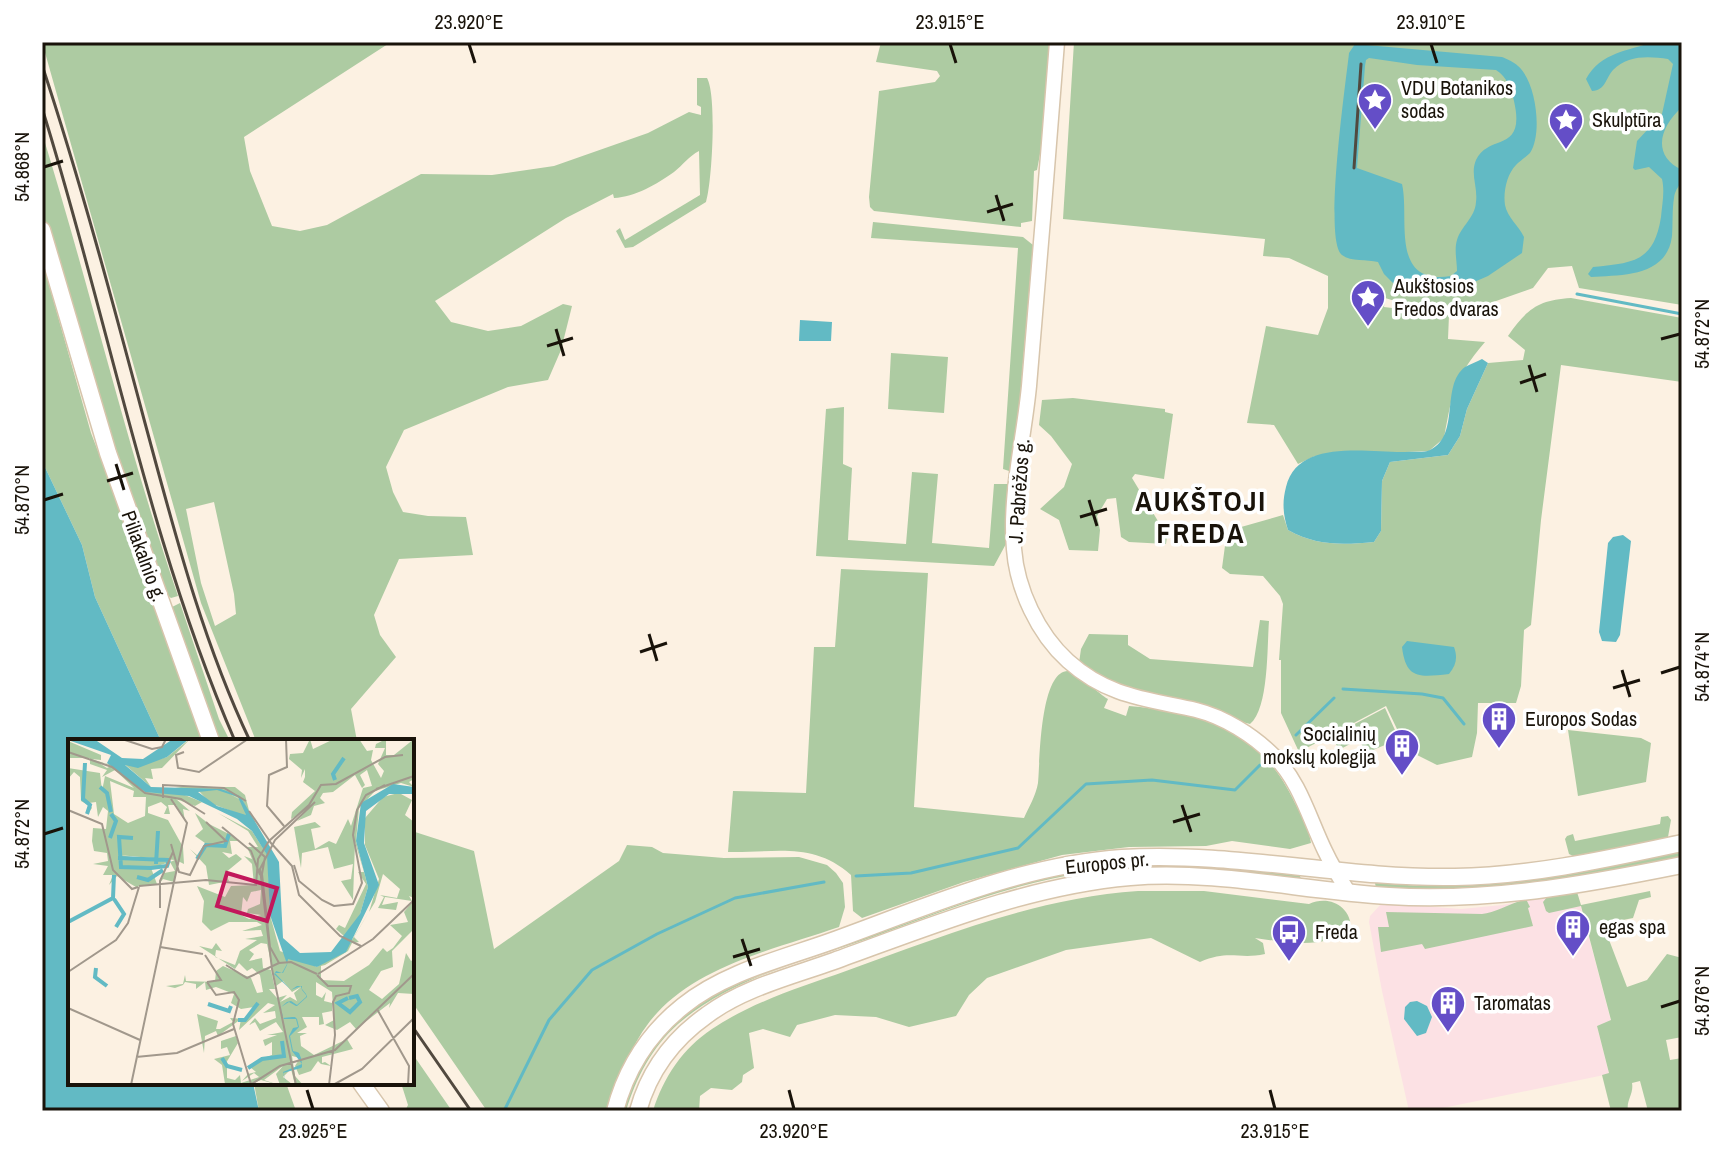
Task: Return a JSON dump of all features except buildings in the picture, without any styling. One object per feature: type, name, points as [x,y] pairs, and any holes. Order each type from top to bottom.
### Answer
[{"type":"main road","name":"Piliakalnio g.","points":[[42,230],[108,453],[210,739]]},
{"type":"main road","name":"Europos pr.","points":[[615,1111],[627,1076],[655,1032],[685,1004],[709,988],[778,960],[970,892],[1047,870],[1122,858],[1214,857],[1335,871],[1452,877],[1566,866],[1682,843]]},
{"type":"main road","name":"Europos pr.","points":[[638,1111],[652,1074],[668,1050],[708,1013],[762,987],[1010,899],[1093,881],[1164,876],[1435,898],[1534,892],[1682,865]]},
{"type":"main road","points":[[362,1085],[381,1111]]},
{"type":"street","name":"J. Pabrėžos g.","points":[[1057,42],[1029,390],[1014,517],[1014,547],[1021,584],[1037,620],[1050,639],[1067,660],[1099,683],[1123,695],[1198,711],[1222,720],[1269,751],[1292,778],[1335,871],[1349,893]]},
{"type":"shaded area","points":[[1577,892],[1611,1021],[1597,1026],[1609,1074],[1428,1111],[1409,1111],[1382,991],[1370,916],[1382,903],[1461,909]]},
{"type":"green space","points":[[42,42],[391,42],[244,137],[250,171],[272,226],[300,231],[327,225],[421,174],[492,175],[554,166],[648,133],[689,112],[701,115],[701,107],[697,105],[697,78],[707,78],[713,120],[706,202],[633,247],[625,248],[616,231],[620,228],[625,240],[700,195],[699,151],[674,172],[646,189],[622,197],[614,198],[613,194],[566,218],[435,301],[451,322],[488,331],[521,326],[563,304],[572,306],[561,350],[548,380],[508,387],[404,430],[386,467],[403,512],[466,517],[473,555],[399,559],[374,615],[380,635],[396,657],[351,709],[357,739],[255,739],[201,603]],"holes":[[[214,502],[236,614],[215,626],[201,583],[186,509]]]},
{"type":"green space","points":[[881,42],[1051,42],[1044,133],[1037,170],[1034,171],[1032,221],[1021,223],[1021,227],[874,211],[870,207],[879,91],[935,82],[940,76],[937,71],[876,62]]},
{"type":"green space","name":"VDU Botanikos sodas","points":[[1074,42],[1682,42],[1682,305],[1579,288],[1572,266],[1548,268],[1533,288],[1479,307],[1402,303],[1385,298],[1384,307],[1449,315],[1448,339],[1485,342],[1460,377],[1444,438],[1429,451],[1315,456],[1298,464],[1274,425],[1247,423],[1266,326],[1318,335],[1328,308],[1328,276],[1289,258],[1263,256],[1265,239],[1063,219]]},
{"type":"green space","points":[[42,133],[178,596],[171,598],[167,595],[99,410],[42,211]]},
{"type":"green space","points":[[873,222],[1023,237],[1033,245],[1014,469],[1003,469],[1018,248],[871,238]]},
{"type":"green space","points":[[42,260],[91,433],[148,581],[201,739],[160,739],[95,597],[82,545],[42,461]]},
{"type":"green space","points":[[1571,298],[1682,318],[1682,382],[1561,365],[1531,625],[1524,630],[1521,686],[1516,703],[1478,703],[1472,757],[1437,765],[1407,750],[1386,706],[1299,752],[1281,713],[1279,660],[1283,604],[1263,576],[1230,574],[1222,568],[1227,531],[1283,515],[1288,530],[1309,539],[1340,544],[1374,542],[1381,531],[1382,481],[1390,462],[1448,455],[1460,436],[1467,409],[1488,363],[1523,360],[1525,350],[1508,336],[1515,327],[1534,308],[1550,301]]},
{"type":"green space","points":[[891,353],[948,357],[944,413],[888,409]]},
{"type":"green space","points":[[1073,398],[1165,409],[1165,412],[1173,414],[1164,479],[1135,474],[1132,478],[1167,536],[1166,544],[1129,542],[1121,537],[1116,498],[1107,499],[1097,516],[1100,530],[1098,551],[1069,550],[1059,520],[1040,509],[1064,487],[1072,464],[1039,425],[1042,400]]},
{"type":"green space","points":[[844,407],[843,464],[852,468],[848,540],[906,544],[912,472],[938,474],[932,543],[989,548],[994,484],[1012,484],[1007,542],[994,566],[816,556],[826,409]]},
{"type":"green space","points":[[841,569],[928,573],[914,807],[1024,818],[1038,783],[1041,737],[1053,682],[1062,673],[1073,672],[1108,699],[1104,708],[1126,716],[1129,706],[1182,714],[1227,729],[1247,742],[1281,778],[1304,822],[1311,843],[1290,849],[1232,841],[1206,846],[1129,847],[1062,855],[964,882],[862,918],[853,911],[851,875],[837,864],[822,857],[793,851],[728,852],[733,791],[806,793],[814,647],[835,647]]},
{"type":"green space","points":[[180,603],[219,719],[229,739],[213,739],[170,608]]},
{"type":"green space","points":[[1260,620],[1269,621],[1266,676],[1261,705],[1250,724],[1119,690],[1079,663],[1081,649],[1089,634],[1128,635],[1128,645],[1150,659],[1253,667]]},
{"type":"green space","points":[[1385,708],[1399,739],[1366,753],[1359,739],[1339,750],[1332,736]]},
{"type":"green space","points":[[1568,730],[1641,738],[1651,743],[1646,782],[1578,796]]},
{"type":"green space","points":[[1668,816],[1671,820],[1665,840],[1577,858],[1569,854],[1567,836],[1573,834],[1575,841],[1660,824],[1661,817]]},
{"type":"green space","points":[[414,832],[474,851],[494,949],[619,861],[627,845],[652,847],[663,853],[724,858],[799,857],[827,865],[843,883],[845,907],[839,927],[719,970],[675,996],[657,1013],[634,1047],[609,1111],[487,1111],[414,1005]]},
{"type":"green space","points":[[1682,849],[1682,859],[1572,882],[1455,891],[1376,888],[1375,883],[1451,884]]},
{"type":"green space","points":[[1165,863],[1299,873],[1301,879],[1196,868],[1117,869],[1034,883],[951,908],[770,972],[721,994],[678,1024],[660,1043],[640,1075],[626,1111],[623,1111],[639,1072],[662,1038],[692,1009],[728,987],[1016,884],[1097,867]]},
{"type":"green space","points":[[1138,891],[1204,891],[1309,904],[1331,902],[1338,904],[1347,914],[1351,929],[1341,936],[1317,942],[1255,938],[1263,943],[1265,954],[1227,955],[1200,962],[1151,938],[1066,950],[987,978],[969,995],[956,1016],[909,1027],[876,1017],[835,1015],[797,1025],[790,1037],[763,1029],[749,1033],[754,1068],[743,1075],[742,1082],[732,1090],[711,1088],[700,1096],[699,1111],[653,1111],[668,1076],[692,1045],[727,1019],[760,1003],[917,945],[1026,910],[1100,895]]},
{"type":"green space","points":[[1650,891],[1651,897],[1639,900],[1633,918],[1603,924],[1627,987],[1647,980],[1667,954],[1682,958],[1682,1037],[1666,1040],[1670,1060],[1682,1058],[1682,1111],[1648,1111],[1640,1081],[1632,1083],[1628,1111],[1611,1111],[1602,1075],[1609,1073],[1597,1026],[1611,1020],[1581,906],[1549,913],[1543,902],[1547,897],[1577,892],[1581,905]]},
{"type":"green space","points":[[1523,900],[1530,907],[1533,926],[1425,949],[1422,944],[1381,952],[1378,927],[1389,927],[1386,912],[1482,914]]},
{"type":"green space","points":[[414,1056],[452,1111],[405,1111],[408,1105],[402,1085],[414,1085]]},
{"type":"green space","points":[[254,1085],[287,1085],[296,1111],[259,1111]]},
{"type":"water","points":[[1653,42],[1674,42],[1682,48],[1682,107],[1668,123],[1662,140],[1666,157],[1682,170],[1674,198],[1672,236],[1662,259],[1652,266],[1629,274],[1591,277],[1588,274],[1593,267],[1620,264],[1647,252],[1658,232],[1663,198],[1662,179],[1649,167],[1633,168],[1637,141],[1662,114],[1673,64],[1661,58],[1632,59],[1619,65],[1603,86],[1592,91],[1586,79],[1607,58]]},
{"type":"water","points":[[1355,44],[1502,57],[1518,66],[1529,83],[1537,121],[1530,153],[1516,165],[1506,184],[1505,205],[1524,237],[1522,253],[1488,276],[1449,293],[1436,295],[1397,287],[1384,274],[1378,262],[1342,255],[1337,243],[1335,193],[1349,53]],"holes":[[[1366,60],[1496,70],[1508,83],[1514,101],[1516,118],[1511,136],[1489,147],[1476,160],[1475,208],[1457,240],[1457,271],[1451,276],[1431,276],[1418,271],[1410,260],[1406,246],[1402,184],[1357,168]]]},
{"type":"water","points":[[800,320],[832,322],[831,341],[799,341]]},
{"type":"water","points":[[1482,359],[1488,363],[1467,409],[1460,436],[1448,455],[1390,462],[1382,481],[1381,531],[1374,542],[1330,543],[1288,530],[1284,508],[1286,487],[1293,471],[1304,461],[1336,452],[1430,450],[1445,433],[1453,386],[1458,375],[1465,367]]},
{"type":"water","points":[[42,461],[82,545],[95,597],[160,739],[68,739],[68,1085],[253,1085],[259,1111],[42,1111]]},
{"type":"water","points":[[1623,535],[1631,541],[1620,635],[1616,642],[1602,641],[1599,632],[1608,543],[1613,537]]},
{"type":"water","points":[[1407,641],[1454,647],[1456,661],[1449,674],[1430,676],[1411,671],[1402,647]]},
{"type":"water","points":[[1417,1001],[1427,1006],[1432,1017],[1426,1033],[1417,1036],[1404,1019],[1405,1007]]},
{"type":"waterway","points":[[1577,294],[1682,314]]},
{"type":"waterway","points":[[1343,689],[1443,698],[1464,724]]},
{"type":"waterway","points":[[1296,735],[1334,698]]},
{"type":"waterway","points":[[856,876],[911,873],[1018,848],[1086,784],[1152,780],[1235,790],[1260,765]]},
{"type":"waterway","points":[[504,1111],[549,1020],[592,970],[657,934],[735,898],[824,882]]},
{"type":"railway","points":[[1354,168],[1361,64]]},
{"type":"railway","points":[[42,65],[96,243],[190,584],[217,664],[249,739]]},
{"type":"railway","points":[[42,108],[177,586],[234,739]]},
{"type":"railway","points":[[414,1029],[471,1111]]},
{"type":"place","name":"VDU Botanikos sodas","points":[[1375,131]]},
{"type":"place","name":"Skulptūra","points":[[1566,151]]},
{"type":"place","name":"Aukštosios Fredos dvaras","points":[[1368,328]]},
{"type":"place","name":"Europos Sodas","points":[[1499,750]]},
{"type":"place","name":"Socialinių mokslų kolegija","points":[[1402,777]]},
{"type":"place","name":"egas spa","points":[[1573,958]]},
{"type":"place","name":"Freda","points":[[1289,963]]},
{"type":"place","name":"Taromatas","points":[[1448,1034]]},
{"type":"district","name":"AUKŠTOJI FREDA","points":[[1201,517]]}]
